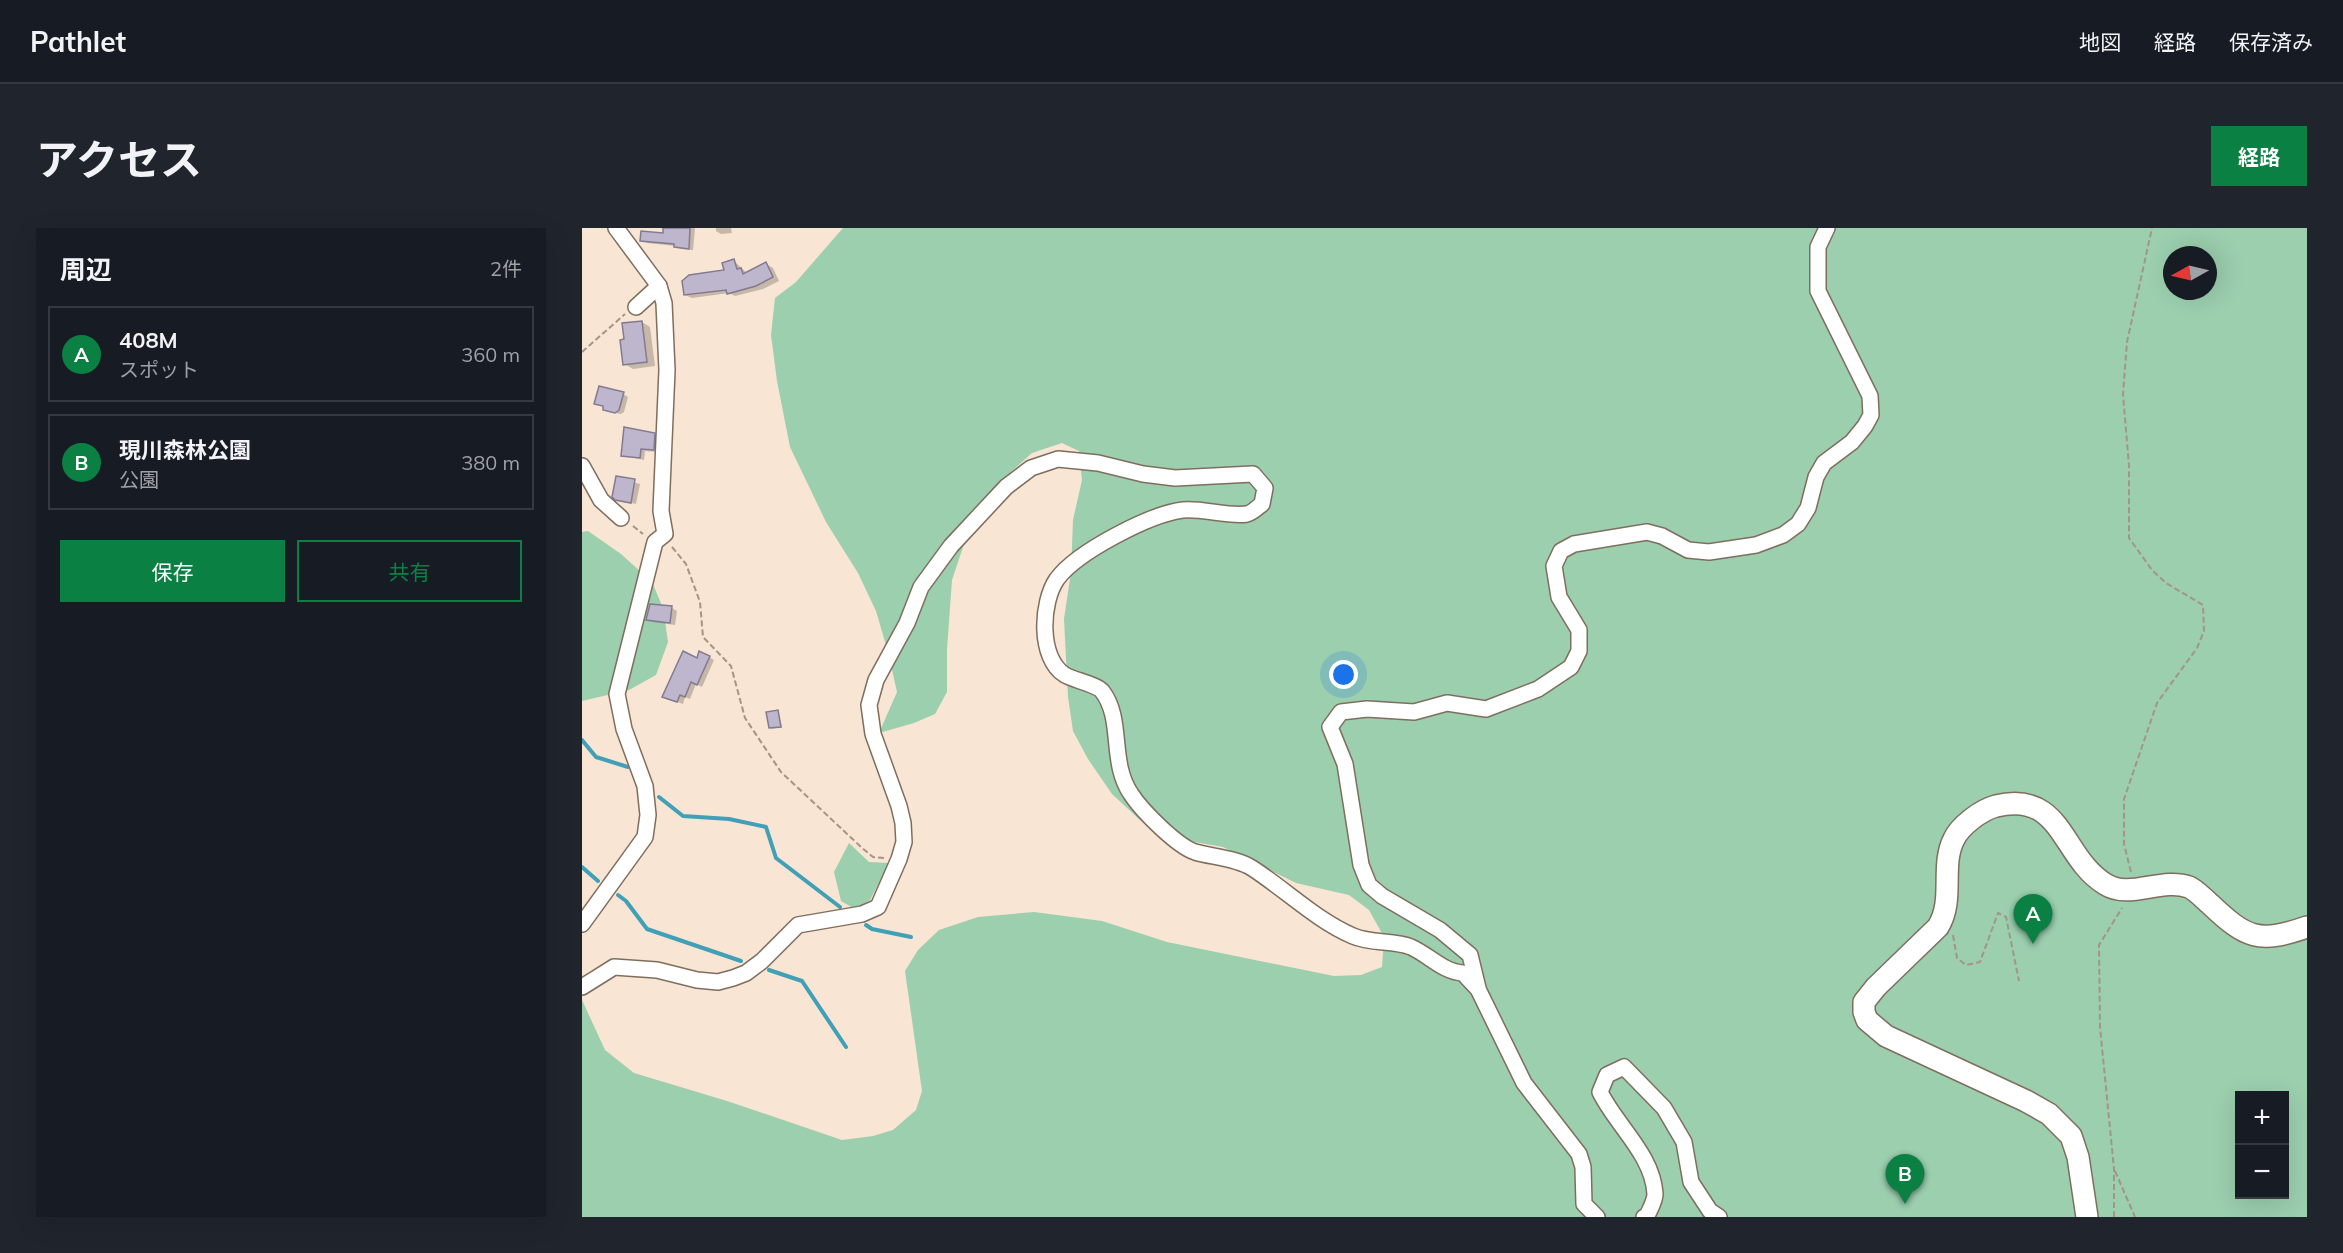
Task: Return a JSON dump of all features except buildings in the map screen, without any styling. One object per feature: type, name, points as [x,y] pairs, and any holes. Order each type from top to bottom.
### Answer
[{"type":"street","points":[[582,924],[645,837],[648,815],[645,786],[624,729],[617,694],[655,542],[665,534],[661,510],[666,349],[664,303],[659,286],[616,228]]},
{"type":"street","points":[[1596,1217],[1584,1204],[1583,1167],[1579,1154],[1524,1083],[1478,989],[1470,955],[1440,930],[1382,896],[1369,885],[1361,865],[1345,764],[1330,727],[1341,712],[1368,709],[1414,712],[1447,703],[1486,709],[1538,689],[1571,667],[1579,651],[1579,630],[1559,597],[1554,566],[1561,551],[1574,544],[1647,532],[1688,550],[1709,552],[1756,545],[1783,535],[1798,524],[1808,508],[1816,477],[1824,463],[1852,442],[1871,415],[1870,396],[1818,291],[1818,248],[1827,228]]},
{"type":"street","points":[[636,307],[659,286]]},
{"type":"street","points":[[582,987],[614,967],[657,970],[697,980],[718,982],[733,978],[762,961],[798,925],[862,914],[878,907],[904,843],[899,806],[873,734],[869,705],[876,680],[907,623],[921,587],[959,538],[1006,487],[1031,468],[1058,459],[1098,463],[1143,474],[1175,478],[1230,473],[1253,474],[1265,488],[1262,504],[1248,514],[1184,510],[1157,516],[1127,529],[1073,564],[1058,579],[1048,599],[1044,632],[1052,660],[1063,674],[1100,689],[1112,707],[1119,768],[1131,794],[1157,824],[1192,851],[1249,866],[1334,926],[1356,937],[1410,946],[1454,973],[1463,973],[1478,989]]},
{"type":"street","points":[[582,466],[601,500],[621,518]]},
{"type":"street","points":[[2087,1217],[2078,1157],[2071,1136],[2049,1114],[1886,1036],[1867,1020],[1864,1012],[1864,1002],[1876,987],[1938,927],[1947,906],[1950,856],[1954,839],[1975,817],[1991,807],[2008,803],[2024,803],[2048,815],[2095,877],[2107,886],[2133,891],[2165,883],[2190,887],[2231,924],[2242,932],[2252,935],[2289,933],[2307,927]]},
{"type":"street","points":[[1644,1217],[1647,1216],[1655,1196],[1651,1176],[1639,1150],[1608,1109],[1600,1092],[1607,1075],[1624,1067],[1664,1108],[1684,1142],[1691,1182],[1710,1211],[1719,1217]]},
{"type":"path","points":[[2114,1217],[2114,1169],[2100,1027],[2099,945],[2133,891],[2132,873],[2124,844],[2124,799],[2157,703],[2197,648],[2204,631],[2203,605],[2166,583],[2152,570],[2129,538],[2129,466],[2123,394],[2127,342],[2152,228]]},
{"type":"path","points":[[582,352],[622,316],[636,307]]},
{"type":"path","points":[[621,518],[655,542],[672,547],[686,564],[700,602],[703,638],[731,666],[745,718],[781,772],[873,857],[899,859]]},
{"type":"path","points":[[1947,906],[1957,958],[1966,964],[1980,962],[1998,913],[2006,917],[2019,981]]},
{"type":"path","points":[[2114,1169],[2135,1217]]},
{"type":"green space","points":[[843,228],[2307,228],[2307,1217],[582,1217],[582,1000],[605,1050],[634,1073],[727,1101],[842,1140],[873,1136],[893,1130],[916,1110],[922,1091],[905,971],[918,950],[939,930],[978,917],[1034,912],[1102,921],[1167,942],[1334,976],[1361,975],[1382,967],[1384,937],[1369,910],[1349,895],[1296,883],[1223,847],[1167,837],[1140,820],[1112,794],[1088,759],[1073,731],[1068,697],[1064,619],[1071,572],[1073,520],[1082,480],[1079,451],[1062,443],[1032,453],[995,486],[967,535],[952,580],[947,649],[947,692],[935,714],[879,733],[897,692],[888,652],[876,611],[858,573],[826,522],[790,447],[771,335],[775,298],[796,282]]},
{"type":"green space","points":[[588,531],[621,554],[652,582],[663,608],[668,642],[656,675],[629,690],[582,701],[582,532]]},
{"type":"green space","points":[[849,843],[869,862],[889,863],[870,900],[855,909],[841,901],[834,872]]},
{"type":"waterway","points":[[582,740],[596,757],[628,767]]},
{"type":"waterway","points":[[659,797],[683,816],[729,819],[766,827],[776,858],[840,907]]},
{"type":"waterway","points":[[582,867],[598,881]]},
{"type":"waterway","points":[[618,895],[626,901],[647,929],[741,961]]},
{"type":"waterway","points":[[866,925],[872,929],[911,937]]},
{"type":"waterway","points":[[769,970],[802,981],[846,1047]]},
{"type":"place","name":"408M","points":[[2033,944]]},
{"type":"place","name":"現川森林公園","points":[[1905,1204]]}]
